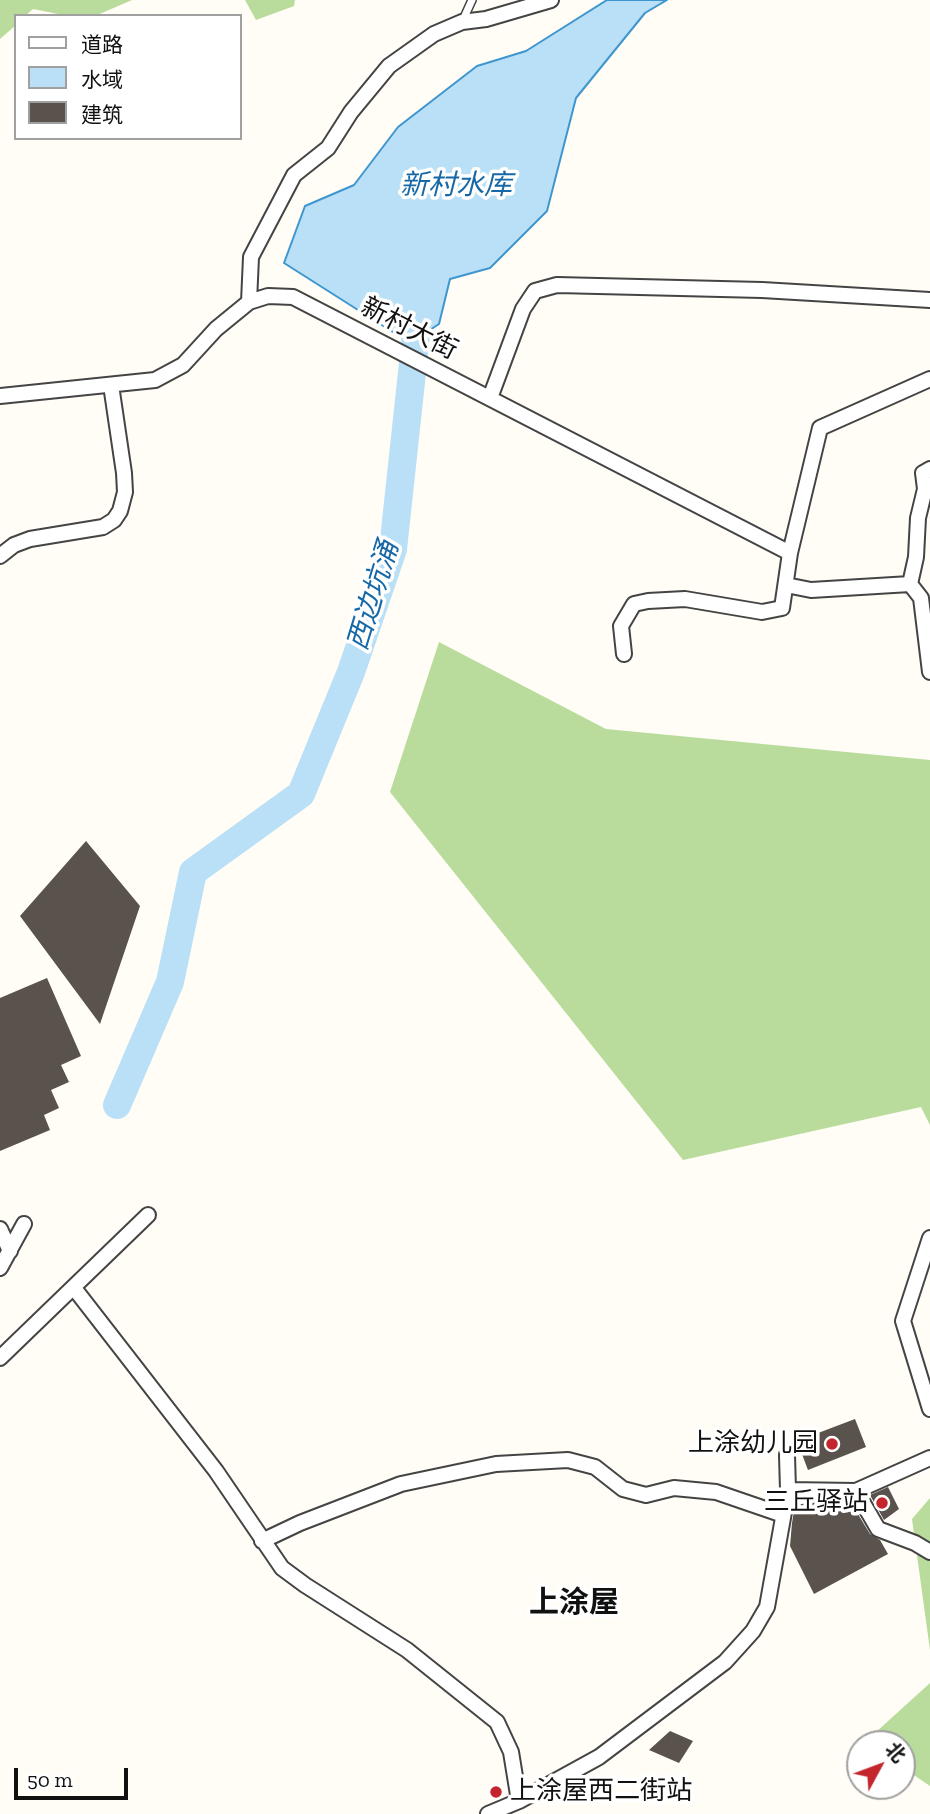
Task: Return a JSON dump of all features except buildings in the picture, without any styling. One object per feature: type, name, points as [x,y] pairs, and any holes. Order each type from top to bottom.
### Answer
[{"type":"street","points":[[0,396],[155,380],[183,365],[216,329],[250,302],[251,257],[294,175],[328,148],[351,112],[388,66],[434,34],[462,22],[486,19],[551,0]]},
{"type":"street","points":[[490,398],[523,309],[536,292],[556,285],[762,290],[930,300]]},
{"type":"street","name":"新村大街","points":[[250,302],[268,296],[293,298],[790,553]]},
{"type":"street","points":[[624,654],[621,625],[634,604],[685,599],[762,612],[782,608],[790,553],[820,428],[930,379]]},
{"type":"street","points":[[0,556],[14,545],[30,539],[103,527],[114,520],[120,511],[125,492],[124,473],[111,385]]},
{"type":"street","points":[[930,469],[923,474],[925,489],[918,518],[916,556],[910,584],[920,598],[930,672]]},
{"type":"street","points":[[786,585],[811,590],[910,584]]},
{"type":"street","points":[[0,1358],[148,1215]]},
{"type":"street","points":[[0,1268],[24,1224]]},
{"type":"street","points":[[0,1229],[10,1251]]},
{"type":"street","points":[[930,1238],[903,1321],[930,1409]]},
{"type":"street","points":[[74,1288],[216,1471],[282,1568],[407,1650],[496,1723],[511,1752],[519,1801]]},
{"type":"street","points":[[488,1814],[519,1801],[599,1757],[725,1662],[753,1631],[767,1607],[788,1490],[787,1455]]},
{"type":"street","points":[[788,1490],[856,1491],[930,1458]]},
{"type":"street","points":[[262,1541],[300,1523],[401,1484],[496,1464],[568,1460],[595,1467],[623,1489],[646,1495],[674,1488],[716,1492],[783,1515]]},
{"type":"street","points":[[856,1491],[878,1529],[915,1543],[930,1552]]},
{"type":"lane","points":[[462,22],[472,0]]},
{"type":"green space","points":[[0,0],[132,0],[100,14],[58,14],[33,9],[27,14],[14,14],[14,27],[0,39]]},
{"type":"green space","points":[[245,0],[295,0],[294,6],[256,20]]},
{"type":"green space","points":[[439,642],[606,729],[930,760],[930,1125],[921,1107],[683,1160],[390,792]]},
{"type":"green space","points":[[930,1498],[930,1650],[912,1519]]},
{"type":"green space","points":[[930,1683],[930,1786],[916,1776],[916,1730],[878,1730]]},
{"type":"water","name":"新村水库","points":[[607,0],[667,0],[645,13],[576,98],[547,211],[490,268],[450,279],[439,324],[410,343],[284,263],[305,206],[354,185],[398,127],[477,66],[526,51]]},
{"type":"waterway","name":"西边坑涌","points":[[117,1105],[170,982],[193,872],[301,794],[351,672],[393,549],[417,326],[427,305]]},
{"type":"place","name":"上涂幼儿园","points":[[832,1444]]},
{"type":"place","name":"三丘驿站","points":[[882,1503]]},
{"type":"place","name":"上涂屋西二街站","points":[[496,1792]]},
{"type":"district","name":"上涂屋","points":[[574,1603]]}]
